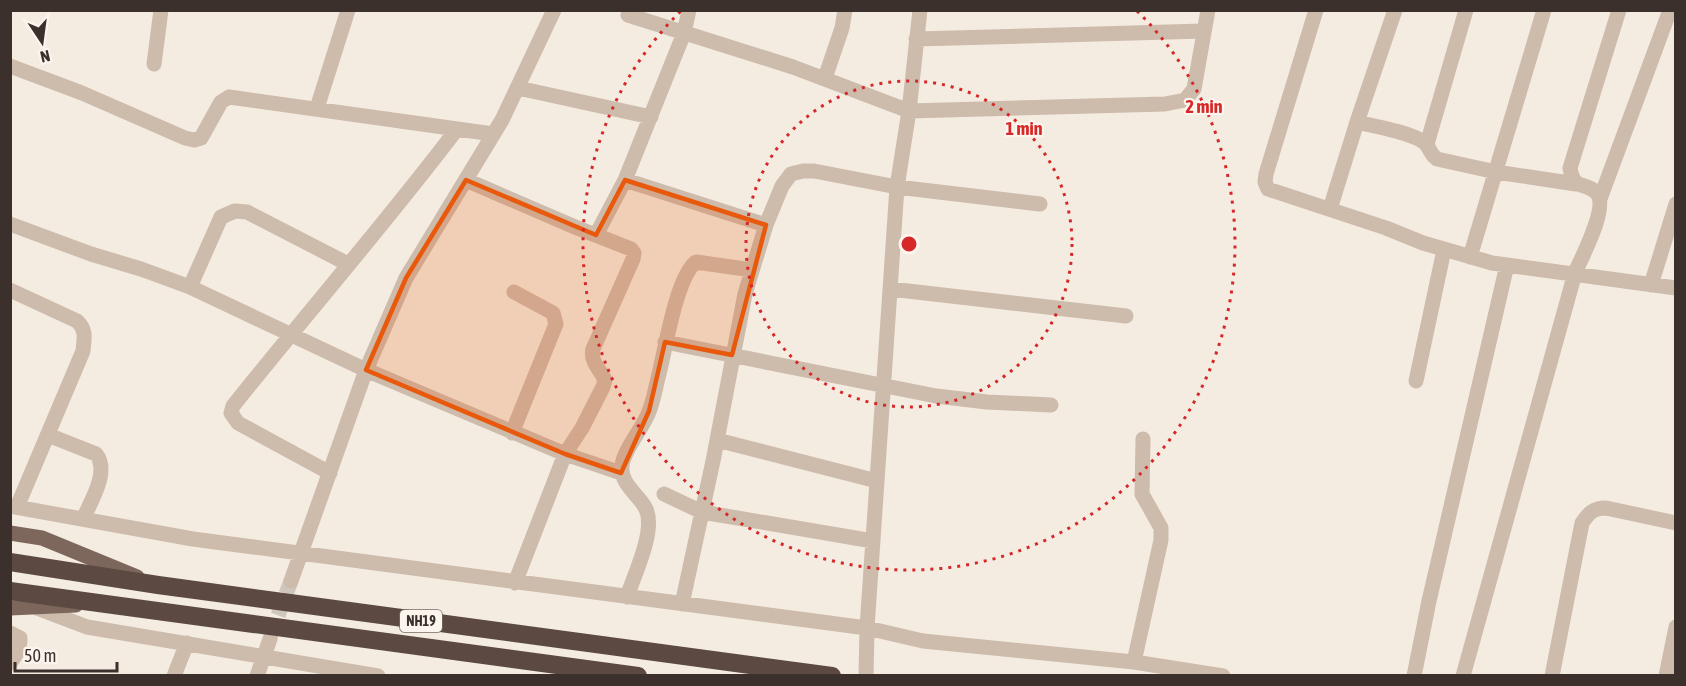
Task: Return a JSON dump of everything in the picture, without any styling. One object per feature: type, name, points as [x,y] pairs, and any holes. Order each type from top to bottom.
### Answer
[{"type":"highway","name":"NH19","points":[[10,562],[158,585],[832,675]]},
{"type":"highway","name":"NH19","points":[[10,591],[638,675]]},
{"type":"main road","points":[[10,533],[42,538],[158,585]]},
{"type":"main road","points":[[10,608],[97,603]]},
{"type":"street","points":[[154,64],[161,10]]},
{"type":"street","points":[[317,108],[348,10]]},
{"type":"street","points":[[291,581],[366,370],[406,278],[493,134],[518,88],[554,10]]},
{"type":"street","points":[[596,235],[625,180],[684,33],[689,10]]},
{"type":"street","points":[[825,78],[842,28],[845,10]]},
{"type":"street","points":[[866,675],[867,627],[897,187],[909,111],[920,10]]},
{"type":"street","points":[[628,15],[825,78],[909,111],[1110,107],[1178,103],[1191,95],[1194,89],[1208,10]]},
{"type":"street","points":[[1316,10],[1265,182],[1268,189],[1274,193],[1470,257],[1507,265],[1676,288]]},
{"type":"street","points":[[1330,210],[1395,10]]},
{"type":"street","points":[[1466,10],[1427,144],[1431,155],[1437,159],[1496,172],[1576,184],[1595,192],[1600,199]]},
{"type":"street","points":[[1470,257],[1544,10]]},
{"type":"street","points":[[1576,184],[1571,177],[1570,168],[1619,10]]},
{"type":"street","points":[[1462,675],[1575,273],[1598,219],[1600,199],[1670,10]]},
{"type":"street","points":[[916,39],[1203,31]]},
{"type":"street","points":[[10,66],[82,93],[194,140],[201,138],[221,102],[229,97],[493,134]]},
{"type":"street","points":[[518,88],[651,117]]},
{"type":"street","points":[[1357,122],[1416,137],[1427,144]]},
{"type":"street","points":[[330,473],[238,423],[231,413],[233,406],[348,264],[405,198],[457,129]]},
{"type":"street","points":[[682,604],[717,440],[740,314],[766,225],[783,186],[791,174],[814,171],[897,187],[1040,204]]},
{"type":"street","points":[[466,180],[631,249],[634,253],[593,349],[594,362],[605,380],[603,387],[566,454],[515,583]]},
{"type":"street","points":[[625,180],[766,225]]},
{"type":"street","points":[[1651,285],[1676,204]]},
{"type":"street","points":[[190,287],[221,217],[235,211],[247,212],[348,264]]},
{"type":"street","points":[[10,224],[190,287],[366,370],[512,433],[621,473]]},
{"type":"street","points":[[1416,381],[1444,250]]},
{"type":"street","points":[[627,597],[649,532],[649,520],[646,508],[621,473],[622,463],[649,411],[673,312],[691,266],[696,262],[752,270]]},
{"type":"street","points":[[1414,675],[1507,265]]},
{"type":"street","points":[[10,290],[77,321],[83,327],[85,336],[82,351],[48,435],[14,506],[158,534],[300,554],[867,627],[923,641],[1134,662],[1223,675]]},
{"type":"street","points":[[890,290],[1126,316]]},
{"type":"street","points":[[512,433],[556,324],[553,314],[514,292]]},
{"type":"street","points":[[665,342],[958,400],[1051,405]]},
{"type":"street","points":[[48,435],[96,453],[100,459],[99,479],[84,519]]},
{"type":"street","points":[[1134,662],[1161,540],[1161,528],[1142,494],[1143,439]]},
{"type":"street","points":[[717,440],[877,481]]},
{"type":"street","points":[[664,494],[702,512],[873,541]]},
{"type":"street","points":[[1552,675],[1582,523],[1590,512],[1598,508],[1606,508],[1676,523]]},
{"type":"street","points":[[37,608],[87,627],[378,675]]},
{"type":"street","points":[[1676,627],[1667,675],[1676,673]]},
{"type":"street","points":[[10,633],[20,638],[20,645],[10,663]]},
{"type":"street","points":[[258,675],[270,639]]},
{"type":"street","points":[[174,675],[187,643]]},
{"type":"highlighted area","points":[[466,180],[596,235],[625,180],[766,225],[732,355],[665,342],[649,411],[621,473],[565,454],[366,370],[406,278]]},
{"type":"tunnel","points":[[270,637],[291,581]]}]
